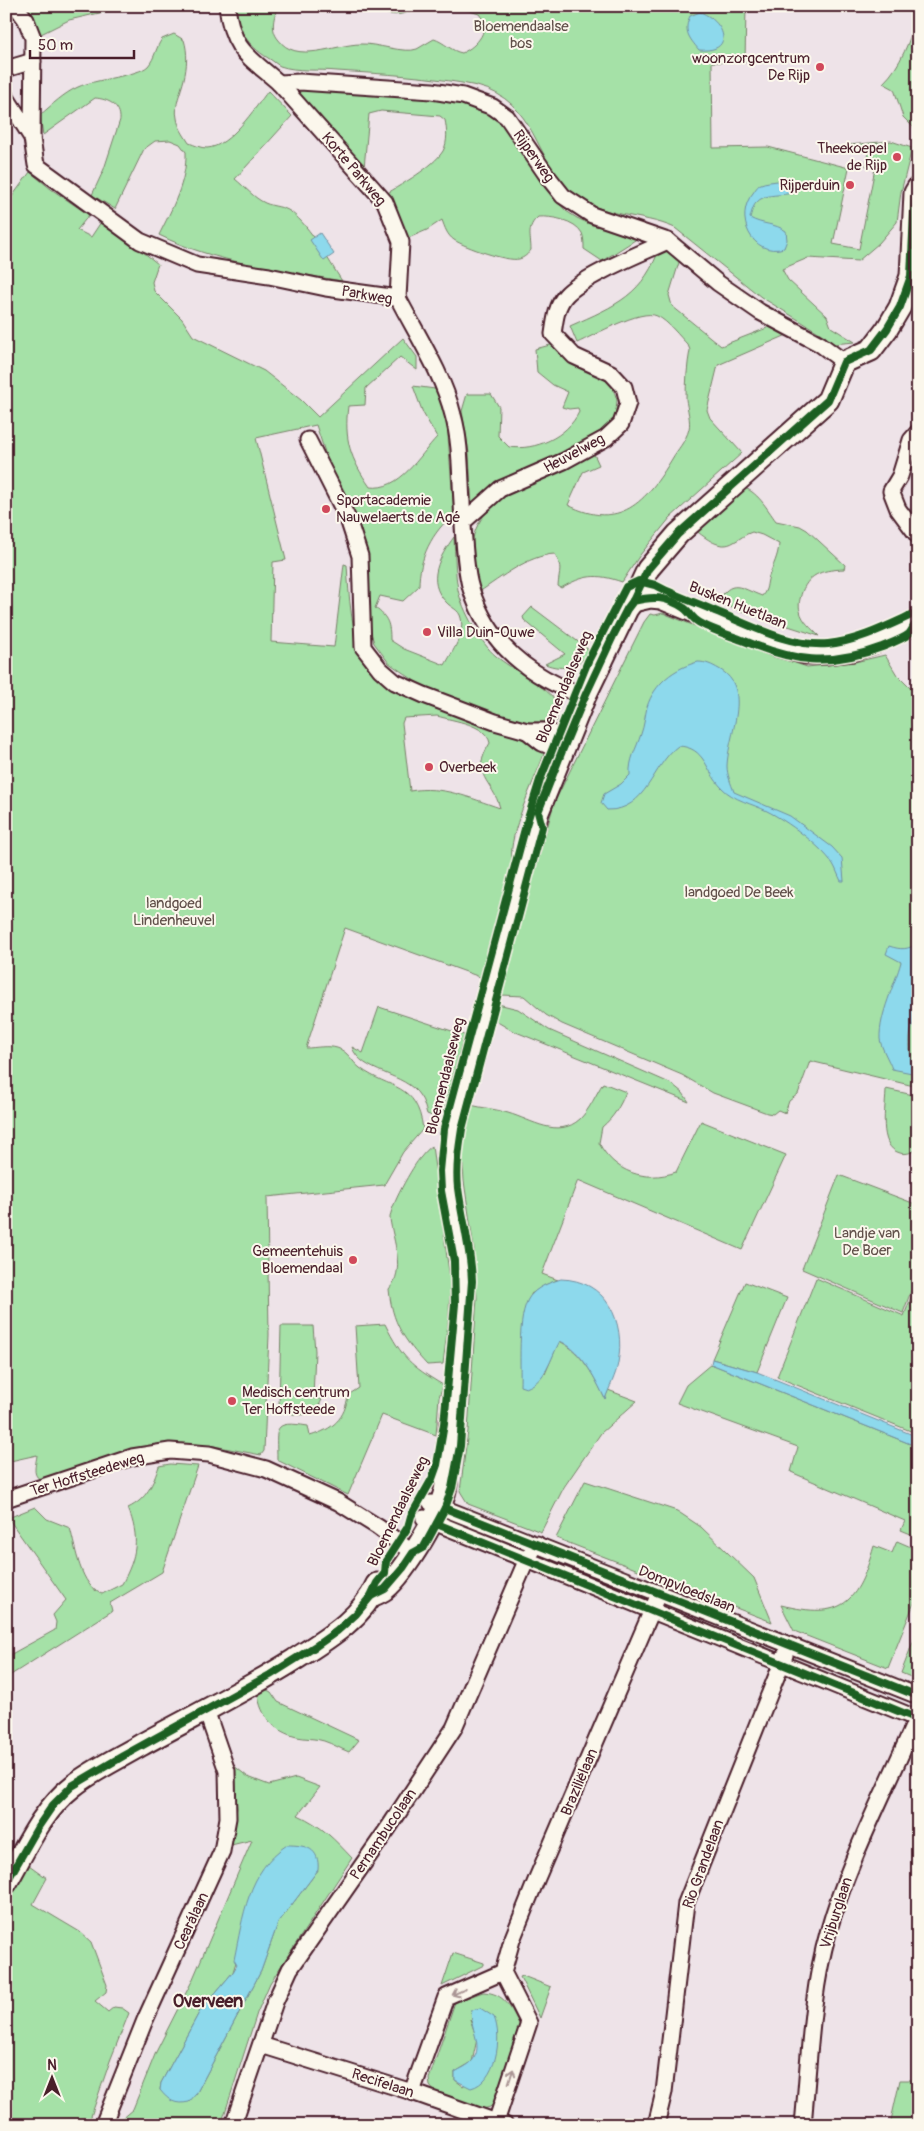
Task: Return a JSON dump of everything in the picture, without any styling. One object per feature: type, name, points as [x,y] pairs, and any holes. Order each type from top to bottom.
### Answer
[{"type":"street","points":[[16,6],[26,20],[33,38],[32,138]]},
{"type":"street","points":[[226,6],[229,29],[241,50],[279,83]]},
{"type":"street","points":[[6,69],[33,61]]},
{"type":"street","name":"Rijperweg","points":[[279,83],[300,82],[432,91],[463,96],[493,107],[507,117],[563,196],[592,215],[668,241],[718,283],[760,312],[820,344],[844,362]]},
{"type":"street","name":"Korte Parkweg","points":[[279,83],[385,202],[401,242],[398,298]]},
{"type":"street","name":"Parkweg","points":[[6,97],[32,138],[36,165],[140,241],[197,265],[269,276],[326,288],[398,298],[442,382],[454,415],[460,452],[463,522],[470,587],[488,629],[498,642],[521,664],[542,678],[585,696]]},
{"type":"street","points":[[844,362],[871,350],[887,329],[900,307],[911,276],[915,193],[918,188]]},
{"type":"street","name":"Heuvelweg","points":[[463,522],[500,489],[564,461],[606,438],[621,424],[628,403],[624,387],[611,373],[574,356],[553,334],[556,312],[565,295],[589,279],[668,241]]},
{"type":"street","name":"Bloemendaalseweg","points":[[6,1882],[38,1827],[54,1805],[72,1786],[316,1646],[337,1631],[371,1596],[385,1589],[403,1568],[409,1550],[431,1512],[445,1470],[457,1374],[464,1292],[463,1271],[450,1189],[449,1155],[453,1129],[538,812],[585,696],[627,608],[633,601],[648,570],[678,534],[828,400],[844,362]]},
{"type":"street","points":[[918,432],[911,440],[900,476],[891,491],[898,509],[918,536]]},
{"type":"street","name":"Bloemendaalseweg","points":[[308,440],[348,519],[360,556],[363,647],[371,658],[395,682],[410,689],[495,722],[527,732],[542,743],[565,745]]},
{"type":"street","name":"Busken Huetlaan","points":[[633,601],[650,596],[661,598],[775,645],[804,653],[852,650],[918,622]]},
{"type":"street","name":"Ter Hoffsteedeweg","points":[[6,1499],[132,1457],[170,1451],[209,1454],[266,1469],[338,1502],[378,1526],[409,1550]]},
{"type":"street","points":[[431,1512],[527,1559],[782,1664],[917,1717]]},
{"type":"street","name":"Dompvloedslaan","points":[[431,1512],[537,1544],[918,1696]]},
{"type":"street","name":"Pernambucolaan","points":[[233,2125],[275,2002],[290,1970],[389,1827],[454,1728],[527,1559],[537,1544]]},
{"type":"street","name":"Braziliëlaan","points":[[503,1972],[512,1940],[537,1878],[660,1593]]},
{"type":"street","name":"Rio Grandelaan","points":[[656,2125],[664,2092],[686,1903],[789,1645]]},
{"type":"street","name":"Cearálaan","points":[[103,2125],[145,2020],[222,1851],[228,1818],[227,1771],[206,1710]]},
{"type":"street","name":"Vrijburglaan","points":[[802,2125],[819,1968],[828,1933],[841,1891],[917,1717]]},
{"type":"street","points":[[412,2092],[446,1997],[503,1972],[528,2023],[500,2123]]},
{"type":"street","name":"Recifelaan","points":[[260,2045],[412,2092],[500,2123]]},
{"type":"green space","points":[[23,6],[130,6],[69,20],[39,35],[36,24]]},
{"type":"green space","name":"Bloemendaalse bos","points":[[234,6],[278,6],[275,14],[274,31],[278,39],[286,47],[295,51],[316,51],[361,44],[412,50],[434,39],[462,53],[477,42],[484,25],[479,14],[455,6],[746,6],[745,63],[712,62],[713,148],[768,147],[849,168],[833,244],[859,249],[875,168],[866,166],[869,151],[849,145],[891,141],[912,148],[901,192],[897,222],[879,243],[858,261],[808,258],[782,269],[788,280],[827,316],[831,327],[855,342],[833,344],[820,333],[761,297],[675,228],[596,207],[572,193],[559,180],[523,118],[512,105],[497,94],[477,86],[442,80],[389,74],[301,70],[280,66],[254,48],[249,42],[241,30]]},
{"type":"green space","points":[[369,6],[422,6],[396,15],[383,13]]},
{"type":"green space","points":[[918,16],[918,128],[916,130],[903,117],[894,89],[883,83],[900,60]]},
{"type":"green space","points":[[174,34],[184,40],[186,49],[186,70],[176,113],[180,128],[189,143],[207,148],[216,146],[224,141],[249,116],[268,91],[292,116],[235,179],[261,201],[288,210],[298,218],[312,235],[342,281],[226,259],[181,245],[159,235],[178,195],[186,163],[186,152],[180,144],[170,140],[155,141],[144,149],[115,209],[92,195],[104,169],[120,120],[118,110],[109,101],[95,98],[43,135],[40,115],[58,100],[85,84],[126,75],[143,69],[150,63],[162,39]]},
{"type":"green space","points":[[292,86],[442,99],[469,103],[491,112],[505,123],[545,188],[566,211],[592,225],[643,235],[602,261],[584,249],[583,235],[579,229],[568,222],[549,217],[538,217],[534,221],[530,232],[531,250],[526,256],[519,259],[496,256],[459,243],[446,231],[442,220],[427,230],[406,239],[386,194],[417,175],[443,151],[447,132],[445,120],[440,116],[381,111],[369,114],[364,168]]},
{"type":"green space","name":"landgoed Lindenheuvel","points":[[30,172],[89,215],[77,230],[91,237],[101,222],[122,235],[158,264],[152,282],[154,291],[182,319],[193,336],[264,371],[301,400],[318,417],[403,338],[417,357],[417,370],[400,357],[366,388],[365,405],[348,406],[347,429],[350,448],[353,458],[370,487],[381,487],[391,484],[400,478],[437,437],[423,413],[413,386],[435,389],[446,410],[454,514],[439,529],[428,546],[421,565],[419,586],[403,601],[380,596],[375,608],[387,621],[390,640],[404,649],[445,665],[460,636],[462,624],[459,613],[440,594],[436,586],[436,577],[440,560],[454,537],[458,590],[473,626],[484,643],[502,661],[553,697],[557,709],[557,721],[513,723],[425,688],[389,663],[374,643],[369,626],[361,561],[316,425],[256,438],[286,560],[273,562],[271,642],[334,647],[344,564],[347,565],[353,625],[363,659],[517,734],[540,747],[544,752],[543,757],[528,793],[514,836],[512,859],[480,977],[345,928],[306,1048],[329,1047],[341,1049],[360,1068],[401,1089],[415,1103],[420,1114],[423,1129],[403,1152],[384,1185],[267,1197],[269,1335],[264,1451],[261,1455],[214,1446],[165,1446],[42,1480],[35,1473],[37,1455],[6,1462],[6,196],[11,198]],"holes":[[[437,716],[476,727],[487,737],[490,743],[484,754],[482,771],[500,808],[445,791],[410,791],[402,723],[404,718]]]},
{"type":"green space","points":[[661,244],[681,256],[669,295],[672,306],[721,346],[772,326],[787,335],[718,365],[707,410],[710,418],[742,453],[670,518],[640,555],[622,582],[605,577],[590,577],[577,580],[561,588],[558,586],[560,567],[555,554],[535,558],[525,563],[479,592],[472,560],[474,535],[484,516],[500,500],[521,488],[594,454],[599,465],[583,472],[568,505],[586,512],[603,515],[617,513],[630,508],[652,488],[686,437],[689,429],[686,399],[690,350],[688,345],[669,325],[657,316],[640,316],[617,324],[577,343],[570,326],[602,312],[627,296],[637,287],[654,261]]},
{"type":"green space","points":[[558,343],[608,377],[617,400],[613,421],[597,437],[472,507],[469,453],[462,411],[467,394],[491,394],[499,407],[498,436],[509,447],[529,447],[558,435],[574,421],[579,412],[578,408],[569,409],[562,407],[568,392],[553,385],[537,372],[535,349]]},
{"type":"green space","points":[[741,487],[757,496],[776,521],[800,526],[807,530],[845,565],[844,569],[824,571],[814,576],[805,585],[802,592],[799,604],[801,615],[819,636],[717,603],[722,595],[732,587],[742,588],[762,596],[778,553],[779,544],[752,532],[724,545],[713,542],[695,530]]},
{"type":"green space","points":[[532,607],[589,650],[581,661],[565,667],[545,664],[565,654],[524,620],[523,617]]},
{"type":"green space","name":"landgoed De Beek","points":[[663,613],[732,641],[807,667],[855,662],[885,655],[897,675],[918,696],[918,1087],[810,1061],[798,1094],[789,1101],[785,1113],[778,1110],[773,1114],[767,1113],[713,1093],[682,1075],[562,1024],[546,1015],[524,996],[501,995],[554,803],[644,622],[650,614]]},
{"type":"green space","points":[[498,1004],[518,1009],[549,1030],[672,1084],[683,1093],[689,1102],[511,1030],[494,1020]]},
{"type":"green space","points":[[379,1007],[464,1035],[443,1112],[432,1116],[427,1114],[420,1096],[413,1088],[364,1063],[357,1056],[352,1047],[363,1053]]},
{"type":"green space","points":[[603,1083],[626,1092],[616,1111],[602,1127],[599,1143],[613,1161],[622,1168],[632,1172],[653,1176],[676,1172],[701,1121],[786,1155],[742,1250],[578,1180],[542,1274],[558,1280],[545,1285],[531,1294],[545,1374],[559,1341],[567,1345],[581,1358],[597,1382],[605,1399],[608,1390],[637,1401],[601,1433],[564,1487],[541,1532],[468,1504],[460,1491],[468,1431],[477,1298],[474,1249],[464,1181],[462,1146],[470,1105],[503,1112],[545,1126],[563,1127],[572,1125],[584,1115]]},
{"type":"green space","points":[[886,1089],[918,1096],[918,1148],[912,1152],[900,1153],[888,1143],[884,1126]]},
{"type":"green space","points":[[432,1146],[450,1280],[449,1315],[443,1364],[427,1365],[400,1330],[393,1312],[389,1289],[397,1273],[398,1264],[390,1219],[393,1206],[407,1177],[417,1162]]},
{"type":"green space","name":"Landje van De Boer","points":[[839,1175],[918,1205],[918,1272],[903,1313],[802,1269]]},
{"type":"green space","points":[[816,1278],[904,1316],[918,1279],[918,1434],[777,1377]]},
{"type":"green space","points":[[745,1282],[787,1298],[757,1372],[712,1359]]},
{"type":"green space","points":[[385,1324],[408,1360],[443,1385],[439,1397],[436,1435],[382,1415],[348,1495],[277,1460],[277,1434],[282,1426],[296,1424],[308,1426],[310,1436],[325,1430],[341,1417],[348,1395],[359,1388],[355,1326]]},
{"type":"green space","points":[[281,1326],[313,1326],[315,1351],[313,1398],[322,1399],[315,1410],[304,1415],[297,1415],[279,1407]]},
{"type":"green space","points":[[711,1364],[918,1447],[918,1537],[901,1530],[905,1521],[791,1472],[798,1447],[677,1403],[686,1385]]},
{"type":"green space","points":[[170,1464],[198,1466],[162,1572],[110,1603],[112,1611],[6,1678],[6,1657],[55,1630],[56,1622],[53,1615],[66,1600],[8,1518],[35,1507],[47,1519],[70,1528],[84,1575],[95,1590],[102,1594],[122,1584],[134,1556],[134,1529],[128,1508],[145,1496],[159,1466]]},
{"type":"green space","points":[[585,1481],[677,1511],[701,1527],[754,1578],[772,1622],[556,1538]]},
{"type":"green space","points":[[897,1541],[918,1550],[918,1593],[888,1668],[794,1631],[781,1605],[819,1610],[833,1608],[844,1603],[861,1582],[874,1546],[892,1553]]},
{"type":"green space","points":[[918,1629],[918,1680],[901,1673]]},
{"type":"green space","points":[[265,1689],[271,1692],[278,1702],[359,1740],[349,1752],[317,1739],[289,1735],[276,1727],[265,1716],[258,1694]]},
{"type":"green space","points":[[233,1765],[248,1777],[269,1785],[296,1778],[320,1787],[298,1815],[321,1828],[352,1858],[270,1983],[257,2013],[221,2125],[122,2125],[120,2120],[133,2109],[156,2052],[192,1981],[252,1840],[231,1845],[237,1808]],"holes":[[[318,1870],[278,1923],[261,1971],[196,2094],[160,2090],[161,2083],[200,2011],[233,1972],[236,1962]]]},
{"type":"green space","points":[[29,1865],[47,1878],[33,1904],[80,1932],[91,1942],[107,1985],[106,1992],[95,2001],[108,2012],[114,2007],[122,2008],[129,2013],[88,2125],[6,2125],[6,1905]]},
{"type":"green space","points":[[453,1953],[484,1963],[484,1965],[442,1986]]},
{"type":"green space","points":[[523,1976],[551,1987],[540,2018],[520,1977]]},
{"type":"green space","points":[[483,1992],[497,1995],[510,2008],[520,2026],[494,2103],[490,2107],[483,2109],[435,2092],[430,2086],[429,2079],[455,2002]],"holes":[[[470,2019],[495,2061],[463,2086],[455,2080],[455,2072],[472,2062],[477,2039]]]},
{"type":"green space","points":[[900,2080],[918,2080],[918,2125],[890,2125]]},
{"type":"water","points":[[700,12],[716,22],[723,36],[722,42],[718,47],[711,50],[699,50],[688,34],[687,26],[690,16]]},
{"type":"water","points":[[777,181],[790,184],[794,192],[764,197],[754,206],[750,218],[786,231],[787,240],[784,248],[773,249],[763,247],[755,241],[749,233],[745,213],[747,202],[759,185]]},
{"type":"water","points":[[320,233],[334,254],[324,261],[310,240]]},
{"type":"water","points":[[698,662],[709,664],[719,669],[729,677],[735,688],[737,700],[736,713],[727,766],[728,776],[734,792],[790,816],[832,847],[842,858],[844,881],[841,881],[833,864],[812,842],[775,815],[737,799],[727,792],[716,781],[700,755],[687,747],[678,746],[669,754],[648,786],[631,803],[620,808],[607,810],[601,803],[604,794],[621,784],[630,775],[632,759],[642,731],[647,707],[655,691],[673,673]]},
{"type":"water","points":[[918,943],[918,1016],[911,1029],[910,1036],[912,1073],[892,1069],[883,1050],[880,1030],[901,962],[886,954],[889,946],[904,949]]},
{"type":"water","points":[[561,1279],[577,1281],[590,1287],[601,1295],[615,1318],[619,1332],[620,1347],[614,1377],[605,1399],[581,1358],[575,1351],[560,1341],[539,1380],[526,1388],[520,1386],[520,1336],[524,1310],[533,1293],[539,1288]]},
{"type":"water","points":[[712,1359],[757,1372],[918,1437],[918,1447],[711,1364]]},
{"type":"water","points":[[287,1845],[306,1847],[314,1852],[317,1857],[318,1870],[278,1923],[261,1971],[196,2094],[189,2102],[180,2103],[173,2101],[160,2090],[161,2083],[200,2011],[237,1965],[234,1960],[244,1911],[255,1881],[274,1855]]},
{"type":"water","points":[[480,2008],[494,2017],[498,2036],[497,2047],[492,2068],[480,2084],[471,2088],[455,2080],[455,2072],[471,2062],[476,2055],[477,2042],[471,2016],[472,2010]]},
{"type":"cycle path","points":[[371,1596],[385,1589],[413,1553],[424,1547],[445,1508],[452,1488],[460,1446],[472,1281],[470,1257],[458,1188],[459,1151],[462,1129],[542,827],[538,812],[585,696],[613,636],[633,601],[648,569],[678,534],[828,400],[844,362],[871,350],[887,329],[900,307],[911,276],[915,193],[918,188]]},
{"type":"cycle path","points":[[6,1883],[38,1827],[53,1805],[72,1786],[270,1675],[316,1646],[356,1614],[371,1596],[377,1583],[385,1573],[386,1561],[408,1527],[411,1516],[432,1479],[437,1465],[444,1424],[455,1304],[454,1261],[441,1191],[440,1171],[444,1129],[526,825],[540,780],[588,661],[626,587],[639,581],[655,585],[770,634],[784,639],[813,644],[828,644],[851,640],[918,612]]},
{"type":"cycle path","points":[[633,601],[647,598],[665,599],[686,609],[697,621],[713,629],[778,653],[812,659],[845,657],[882,647],[906,636],[918,622]]},
{"type":"cycle path","points":[[445,1508],[918,1696]]},
{"type":"cycle path","points":[[437,1524],[918,1719]]},
{"type":"place","name":"woonzorgcentrum De Rijp","points":[[820,67]]},
{"type":"place","name":"Theekoepel de Rijp","points":[[897,157]]},
{"type":"place","name":"Rijperduin","points":[[850,185]]},
{"type":"place","name":"Sportacademie Nauwelaerts de Agé","points":[[326,509]]},
{"type":"place","name":"Villa Duin-Ouwe","points":[[427,632]]},
{"type":"place","name":"Overbeek","points":[[429,767]]},
{"type":"place","name":"Gemeentehuis Bloemendaal","points":[[353,1260]]},
{"type":"place","name":"Medisch centrum Ter Hoffsteede","points":[[232,1401]]},
{"type":"district","name":"Overveen","points":[[208,2001]]}]
